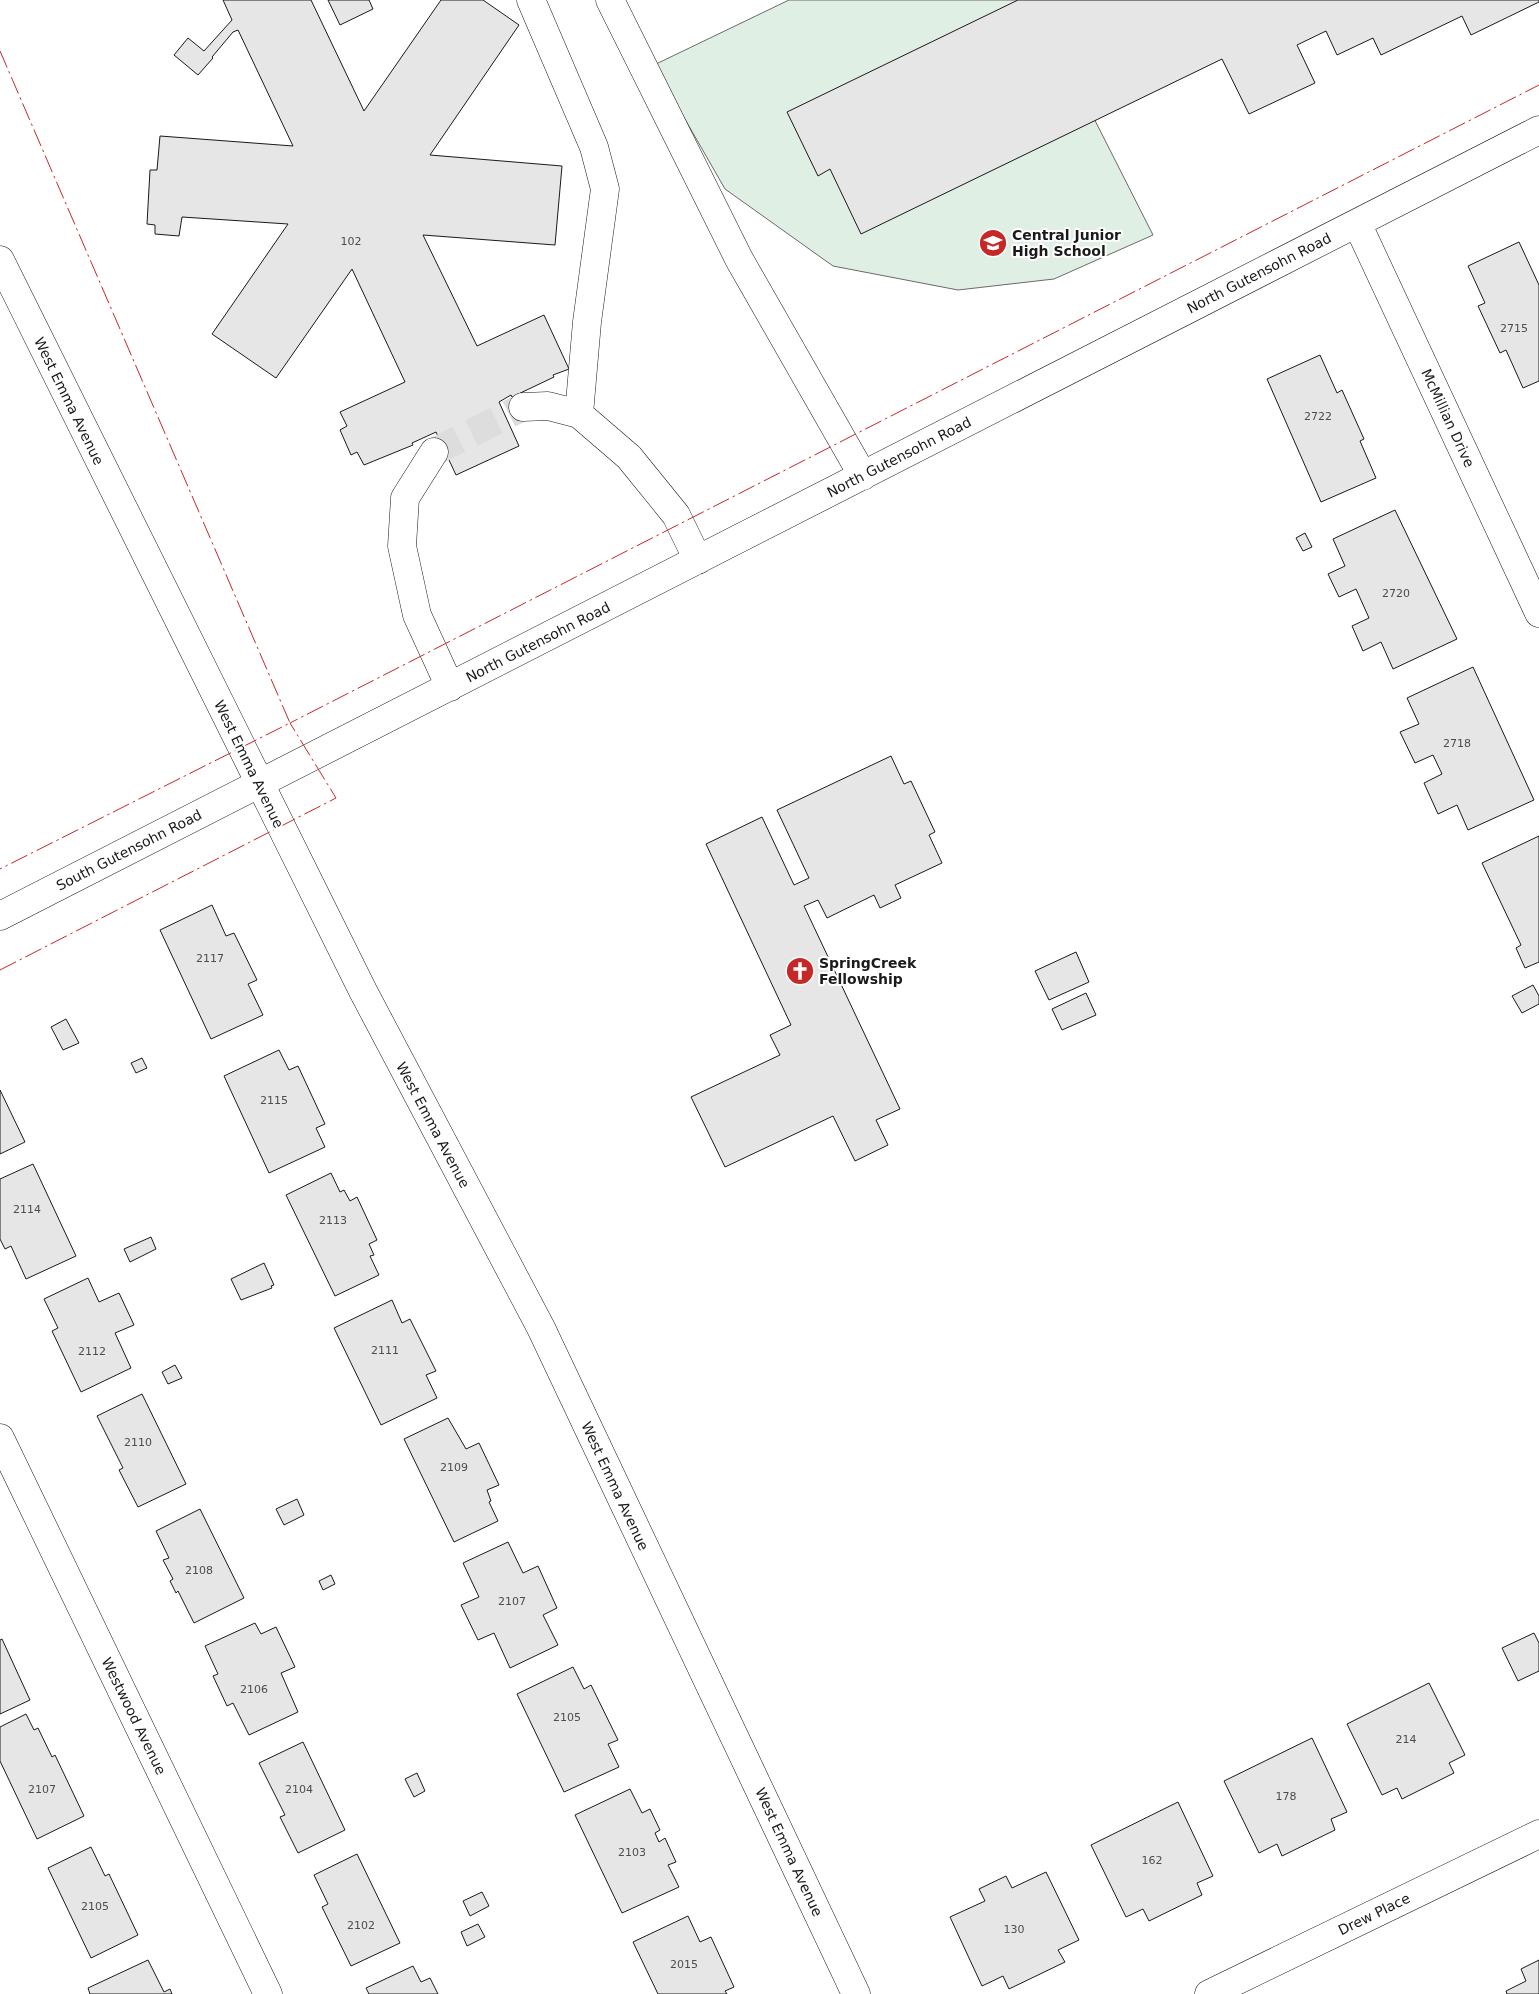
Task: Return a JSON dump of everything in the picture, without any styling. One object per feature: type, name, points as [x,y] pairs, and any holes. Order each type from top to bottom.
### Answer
[{"type":"street","points":[[531,0],[594,147],[605,189],[587,322],[578,414]]},
{"type":"street","points":[[610,0],[739,259],[863,476]]},
{"type":"street","name":"North Gutensohn Road","points":[[258,784],[1539,130]]},
{"type":"street","name":"McMillian Drive","points":[[1357,223],[1539,613]]},
{"type":"street","name":"West Emma Avenue","points":[[0,260],[258,784],[363,992],[541,1328],[856,1994]]},
{"type":"street","points":[[522,407],[548,406],[578,414],[629,457],[676,515],[698,560]]},
{"type":"street","points":[[434,452],[406,498],[402,546],[417,615],[450,687]]},
{"type":"street","name":"South Gutensohn Road","points":[[0,916],[258,784]]},
{"type":"street","name":"Westwood Avenue","points":[[0,1438],[268,1994]]},
{"type":"street","name":"Drew Place","points":[[1209,1994],[1539,1834]]},
{"type":"green space","points":[[789,0],[1034,0],[1153,235],[1054,279],[958,290],[833,266],[725,189],[654,65]]},
{"type":"building","points":[[223,0],[311,0],[364,111],[441,0],[483,0],[519,25],[430,155],[562,166],[555,245],[423,235],[477,346],[544,315],[569,369],[499,402],[519,446],[456,475],[436,432],[412,443],[413,445],[364,465],[357,452],[351,455],[340,430],[347,426],[340,412],[405,382],[352,269],[276,378],[212,334],[288,224],[182,217],[179,236],[155,234],[155,225],[147,224],[150,170],[157,170],[160,136],[293,146],[238,30],[233,32],[198,75],[174,55],[188,38],[204,51],[232,20]]},
{"type":"building","points":[[328,0],[369,0],[373,9],[340,25]]},
{"type":"building","points":[[1018,0],[1539,0],[1539,2],[1471,35],[1462,16],[1381,55],[1373,38],[1337,55],[1326,31],[1297,45],[1315,83],[1249,114],[1222,59],[861,234],[830,169],[818,176],[787,112]]},
{"type":"building","points":[[1519,242],[1539,285],[1539,381],[1523,388],[1506,350],[1500,353],[1478,306],[1485,303],[1468,266]]},
{"type":"building","points":[[1320,355],[1337,393],[1342,390],[1364,439],[1360,441],[1376,478],[1321,502],[1267,379]]},
{"type":"building","points":[[1395,510],[1457,639],[1393,669],[1381,642],[1363,651],[1352,626],[1369,618],[1356,589],[1339,597],[1328,574],[1345,566],[1333,539]]},
{"type":"building","points":[[1305,533],[1312,547],[1303,551],[1296,538]]},
{"type":"building","points":[[1473,667],[1534,800],[1468,830],[1457,805],[1438,814],[1424,783],[1442,774],[1433,755],[1415,763],[1400,732],[1419,724],[1407,698]]},
{"type":"building","name":"SpringCreek Fellowship","points":[[891,756],[904,784],[911,781],[935,832],[929,835],[942,863],[895,885],[901,898],[880,908],[874,895],[827,918],[818,900],[804,906],[900,1109],[876,1120],[888,1145],[855,1161],[833,1116],[725,1167],[691,1097],[780,1055],[770,1035],[791,1025],[706,844],[762,817],[794,885],[809,878],[777,810]]},
{"type":"building","points":[[1539,836],[1539,962],[1525,968],[1516,948],[1521,945],[1482,863]]},
{"type":"building","points":[[212,905],[226,936],[234,933],[257,980],[248,984],[263,1015],[211,1039],[160,930]]},
{"type":"building","points":[[1076,952],[1089,982],[1049,1000],[1035,971]]},
{"type":"building","points":[[1533,985],[1539,996],[1539,1004],[1522,1013],[1512,996]]},
{"type":"building","points":[[1086,993],[1096,1015],[1062,1030],[1052,1009]]},
{"type":"building","points":[[66,1019],[79,1043],[63,1050],[51,1027]]},
{"type":"building","points":[[279,1050],[289,1070],[298,1066],[325,1124],[316,1128],[325,1147],[269,1173],[224,1076]]},
{"type":"building","points":[[142,1058],[147,1068],[136,1073],[131,1063]]},
{"type":"building","points":[[0,1090],[25,1142],[0,1154]]},
{"type":"building","points":[[33,1164],[76,1256],[26,1279],[11,1246],[5,1249],[0,1239],[0,1179]]},
{"type":"building","points":[[331,1173],[340,1192],[344,1190],[350,1201],[357,1197],[377,1240],[369,1244],[374,1255],[370,1256],[379,1275],[335,1296],[286,1195]]},
{"type":"building","points":[[151,1237],[156,1249],[130,1262],[124,1249]]},
{"type":"building","points":[[264,1263],[274,1285],[271,1286],[272,1288],[241,1300],[231,1279]]},
{"type":"building","points":[[88,1278],[99,1302],[119,1293],[134,1325],[115,1333],[131,1368],[81,1392],[52,1331],[58,1328],[44,1299]]},
{"type":"building","points":[[392,1300],[402,1323],[410,1319],[436,1371],[426,1375],[437,1398],[381,1425],[334,1328]]},
{"type":"building","points":[[175,1365],[182,1378],[168,1384],[162,1372]]},
{"type":"building","points":[[142,1394],[186,1484],[138,1507],[119,1470],[123,1468],[97,1416]]},
{"type":"building","points":[[448,1418],[466,1449],[479,1443],[499,1485],[487,1490],[491,1501],[489,1502],[498,1521],[454,1542],[404,1439]]},
{"type":"building","points":[[297,1499],[304,1515],[284,1525],[276,1509]]},
{"type":"building","points":[[200,1509],[244,1598],[194,1623],[178,1591],[176,1593],[170,1581],[173,1579],[163,1560],[169,1558],[156,1531]]},
{"type":"building","points":[[508,1542],[523,1573],[538,1566],[557,1608],[543,1615],[558,1645],[510,1668],[494,1633],[478,1640],[461,1605],[479,1597],[463,1563]]},
{"type":"building","points":[[331,1575],[335,1584],[323,1590],[319,1581]]},
{"type":"building","points":[[255,1623],[261,1634],[276,1627],[295,1667],[281,1673],[298,1712],[249,1735],[233,1703],[227,1706],[213,1676],[218,1674],[205,1646]]},
{"type":"building","points":[[1534,1633],[1539,1643],[1539,1671],[1518,1681],[1502,1648]]},
{"type":"building","points":[[2,1639],[30,1700],[0,1714],[0,1640]]},
{"type":"building","points":[[573,1667],[584,1689],[591,1685],[618,1740],[608,1744],[619,1767],[564,1792],[517,1694]]},
{"type":"building","points":[[1429,1683],[1465,1755],[1449,1763],[1454,1773],[1402,1799],[1397,1788],[1382,1795],[1347,1724]]},
{"type":"building","points":[[26,1714],[34,1730],[38,1728],[52,1757],[55,1755],[84,1816],[37,1839],[0,1761],[0,1727]]},
{"type":"building","points":[[1312,1738],[1347,1812],[1331,1819],[1335,1830],[1282,1856],[1277,1844],[1259,1853],[1224,1781]]},
{"type":"building","points":[[303,1742],[345,1830],[298,1853],[280,1817],[285,1815],[259,1763]]},
{"type":"building","points":[[417,1773],[425,1791],[414,1797],[405,1779]]},
{"type":"building","points":[[630,1789],[642,1813],[650,1809],[660,1830],[655,1833],[659,1842],[665,1838],[676,1862],[668,1865],[679,1887],[622,1913],[575,1815]]},
{"type":"building","points":[[1178,1802],[1213,1876],[1197,1883],[1202,1895],[1149,1921],[1143,1909],[1126,1917],[1091,1845]]},
{"type":"building","points":[[91,1847],[105,1876],[109,1874],[138,1935],[91,1958],[48,1868]]},
{"type":"building","points":[[357,1854],[400,1943],[351,1966],[322,1907],[328,1904],[314,1875]]},
{"type":"building","points":[[1046,1872],[1079,1940],[1058,1950],[1065,1962],[1009,1989],[1003,1976],[982,1986],[950,1917],[985,1901],[979,1889],[1006,1876],[1012,1888]]},
{"type":"building","points":[[482,1892],[489,1906],[470,1916],[463,1901]]},
{"type":"building","points":[[688,1916],[700,1942],[711,1937],[734,1987],[725,1991],[727,1994],[658,1994],[633,1942]]},
{"type":"building","points":[[478,1924],[485,1937],[467,1946],[461,1932]]},
{"type":"building","points":[[148,1960],[164,1992],[170,1989],[172,1994],[90,1994],[88,1988]]},
{"type":"building","points":[[1539,1960],[1539,1994],[1507,1994],[1506,1991],[1526,1981],[1521,1969]]},
{"type":"building","points":[[413,1966],[421,1982],[430,1978],[438,1994],[369,1994],[366,1988]]},
{"type":"tunnel","points":[[434,452],[523,407]]},
{"type":"power","points":[[0,51],[290,723],[0,869]]},
{"type":"power","points":[[0,970],[336,798],[290,723],[1539,85]]},
{"type":"place","name":"Central Junior High School","points":[[993,243]]},
{"type":"place","name":"SpringCreek Fellowship","points":[[800,971]]}]
